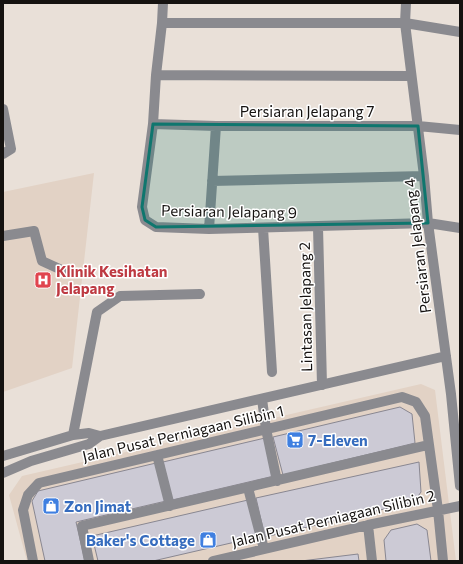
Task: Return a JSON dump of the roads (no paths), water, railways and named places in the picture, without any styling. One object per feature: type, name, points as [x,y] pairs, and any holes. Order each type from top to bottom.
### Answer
[{"type":"street","name":"Persiaran Jelapang 9","points":[[162,3],[162,23],[156,75],[153,124],[142,207],[145,220],[156,227],[209,229],[428,224],[460,228]]},
{"type":"street","name":"Persiaran Jelapang 4","points":[[406,3],[405,23],[424,176],[428,224],[446,356],[455,394],[460,486]]},
{"type":"street","points":[[162,23],[405,23],[460,32]]},
{"type":"street","points":[[156,75],[412,76]]},
{"type":"street","points":[[3,109],[11,149],[3,154]]},
{"type":"street","name":"Persiaran Jelapang 7","points":[[153,124],[216,126],[418,126],[460,130]]},
{"type":"street","points":[[209,229],[216,126]]},
{"type":"street","points":[[212,180],[424,176]]},
{"type":"street","name":"Lintasan Jelapang 2","points":[[318,227],[322,385]]},
{"type":"street","points":[[263,228],[272,372]]},
{"type":"street","points":[[3,236],[34,231],[42,261],[64,271]]},
{"type":"street","points":[[73,435],[97,312],[120,296],[200,294]]},
{"type":"street","points":[[3,473],[31,461],[89,444],[100,436],[446,356]]},
{"type":"street","name":"Jalan Pusat Perniagaan Silibin 1","points":[[33,561],[23,510],[28,495],[39,483],[402,397],[416,402],[425,416],[428,445]]},
{"type":"street","points":[[262,399],[266,429],[277,481]]},
{"type":"street","points":[[3,456],[73,435],[89,433],[100,436]]},
{"type":"street","points":[[89,561],[82,526],[428,445],[438,510],[443,561]]},
{"type":"street","points":[[157,455],[170,506]]},
{"type":"street","points":[[248,488],[264,549]]},
{"type":"street","name":"Jalan Pusat Perniagaan Silibin 2","points":[[213,561],[368,525],[460,506]]},
{"type":"street","points":[[368,525],[372,561]]},
{"type":"place","name":"Klinik Kesihatan Jelapang","points":[[43,280]]},
{"type":"place","name":"7-Eleven","points":[[295,440]]},
{"type":"place","name":"Zon Jimat","points":[[51,506]]},
{"type":"place","name":"Baker's Cottage","points":[[208,540]]}]
